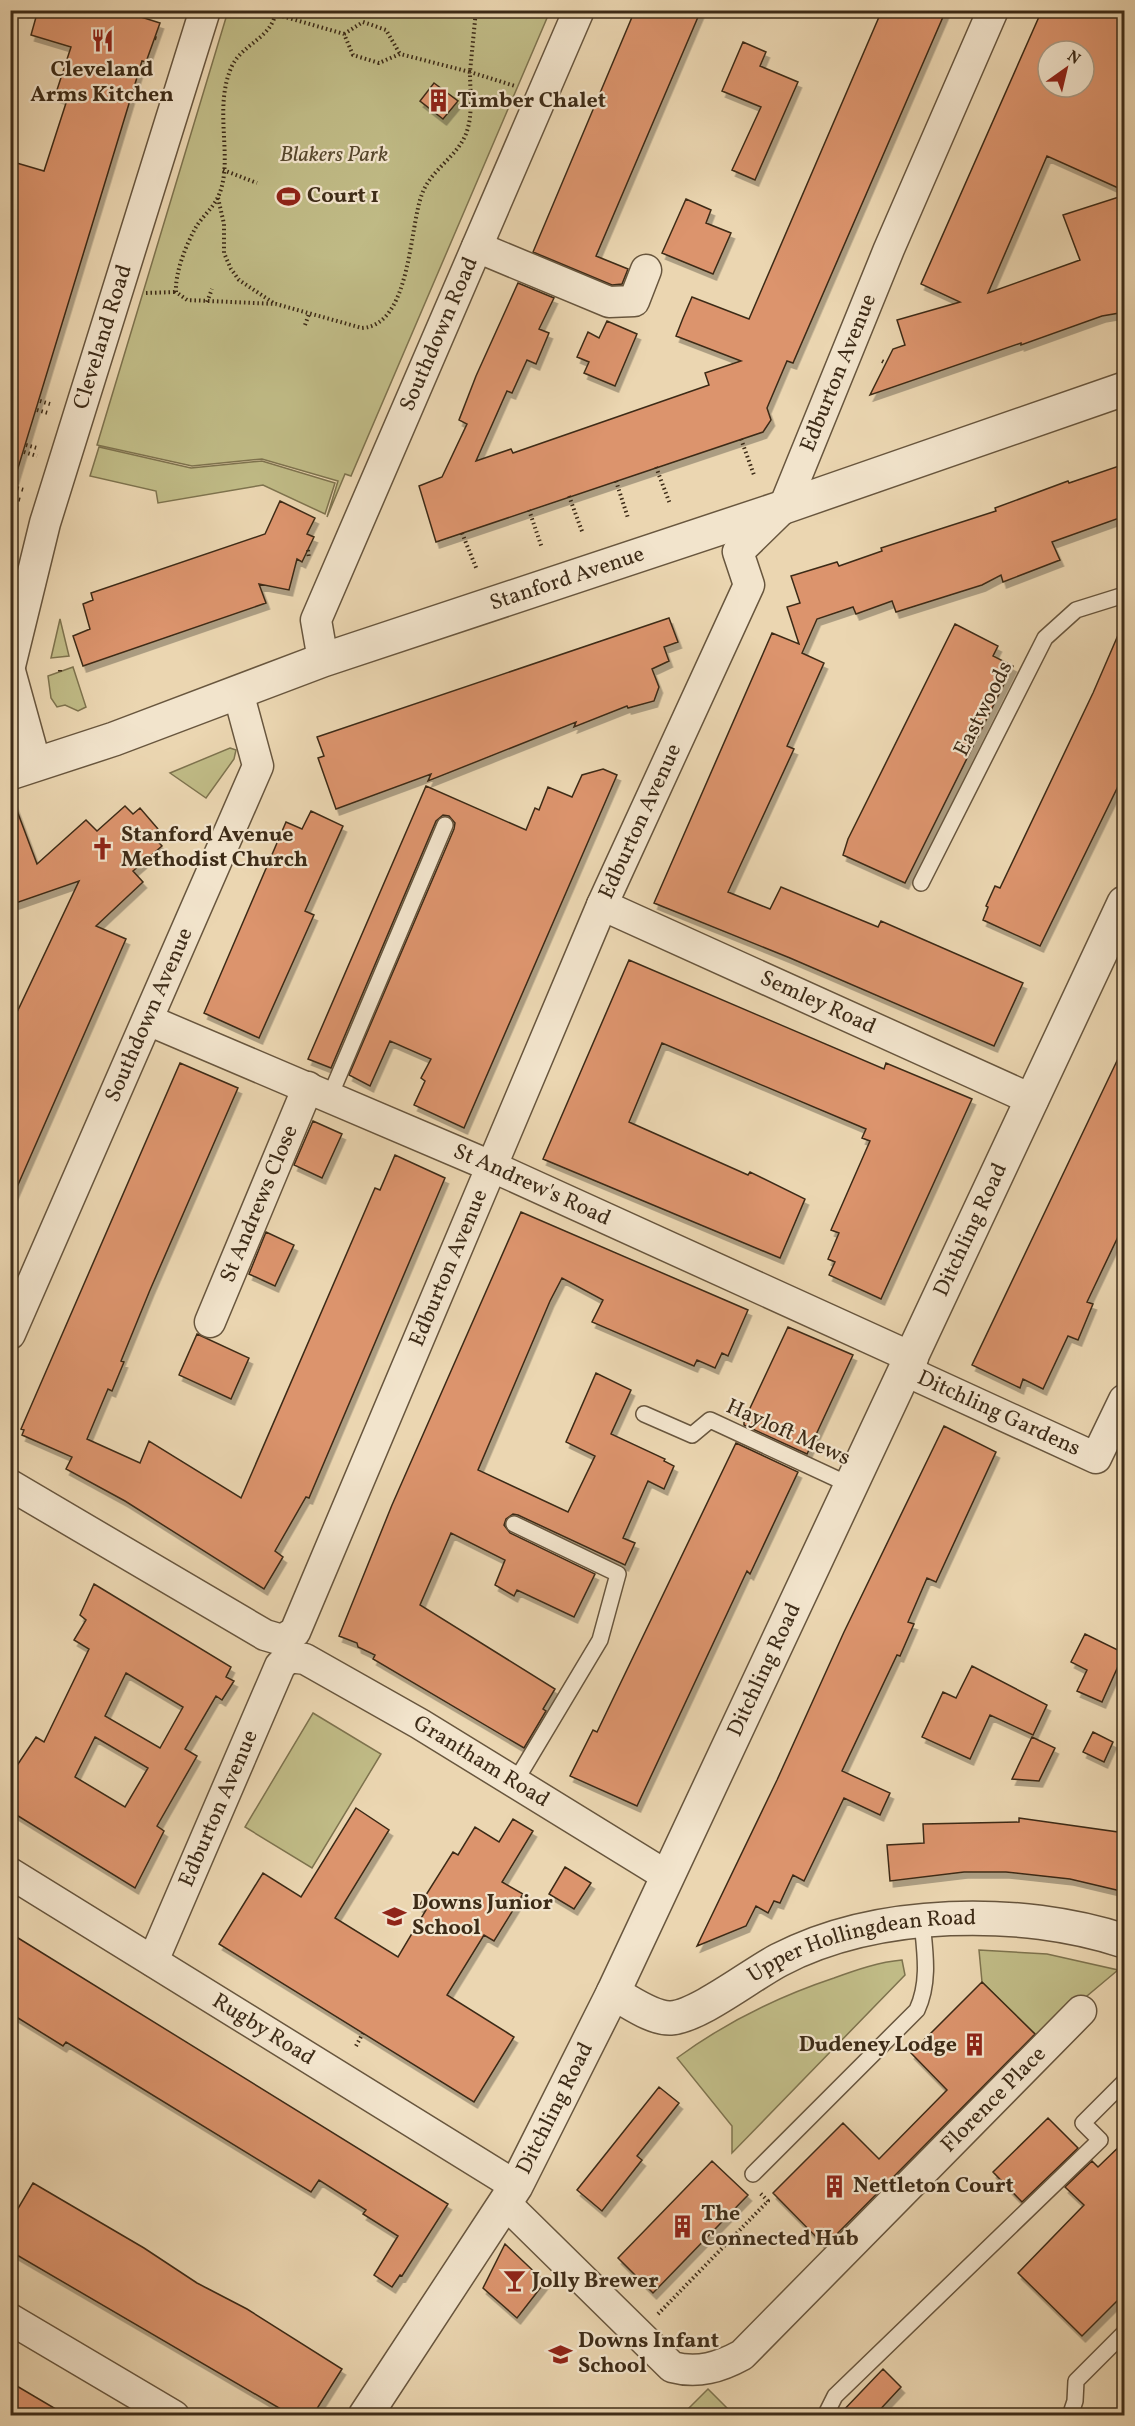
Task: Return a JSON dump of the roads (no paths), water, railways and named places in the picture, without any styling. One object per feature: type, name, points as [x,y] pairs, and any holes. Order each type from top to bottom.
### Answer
[{"type":"street","name":"Cleveland Road","points":[[10,666],[45,523],[206,10]]},
{"type":"street","name":"Southdown Road","points":[[323,660],[316,620],[579,10]]},
{"type":"street","name":"Edburton Avenue","points":[[153,1962],[493,1167],[602,905],[749,585],[738,552],[784,507],[889,249],[993,10]]},
{"type":"street","points":[[477,247],[609,302],[634,301],[646,270]]},
{"type":"street","name":"Stanford Avenue","points":[[23,769],[114,739],[323,660],[784,507],[1125,389]]},
{"type":"street","points":[[10,670],[23,769]]},
{"type":"street","name":"Southdown Avenue","points":[[10,1334],[258,766],[238,692]]},
{"type":"street","name":"Ditchling Road","points":[[365,2415],[511,2195],[613,1993],[1125,903]]},
{"type":"street","name":"Semley Road","points":[[602,905],[1033,1100]]},
{"type":"street","name":"St Andrew's Road","points":[[148,1020],[493,1167],[909,1364]]},
{"type":"street","name":"St Andrews Close","points":[[210,1322],[319,1091]]},
{"type":"street","name":"Ditchling Gardens","points":[[909,1364],[1096,1458],[1125,1400]]},
{"type":"street","name":"Grantham Road","points":[[10,1485],[286,1648],[420,1724],[667,1876]]},
{"type":"street","name":"Rugby Road","points":[[10,1873],[153,1962],[511,2195]]},
{"type":"street","name":"Upper Hollingdean Road","points":[[613,1993],[662,2017],[678,2016],[701,2006],[779,1960],[808,1947],[879,1928],[959,1918],[1037,1921],[1125,1941]]},
{"type":"street","name":"Florence Place","points":[[511,2195],[523,2218],[672,2367],[684,2370],[716,2367],[742,2355],[1081,2012]]},
{"type":"street","points":[[10,2319],[174,2415]]},
{"type":"lane","name":"Eastwoods","points":[[921,883],[1045,638],[1076,610],[1125,595]]},
{"type":"lane","points":[[319,1091],[445,825]]},
{"type":"lane","name":"Hayloft Mews","points":[[644,1414],[692,1435],[710,1420],[850,1485]]},
{"type":"lane","points":[[514,1524],[618,1574],[600,1640],[515,1782]]},
{"type":"lane","points":[[753,2174],[917,2010],[924,1994],[926,1975],[921,1922]]},
{"type":"lane","points":[[825,2415],[835,2396],[1100,2140],[1083,2123],[1125,2082]]},
{"type":"lane","points":[[1070,2415],[1075,2401],[1076,2381],[1125,2333]]},
{"type":"place","name":"Cleveland Arms Kitchen","points":[[102,41]]},
{"type":"place","name":"Timber Chalet","points":[[439,101]]},
{"type":"place","name":"Court 1","points":[[289,196]]},
{"type":"place","name":"Stanford Avenue Methodist Church","points":[[103,848]]},
{"type":"place","name":"Downs Junior School","points":[[394,1916]]},
{"type":"place","name":"Dudeney Lodge","points":[[975,2045]]},
{"type":"place","name":"Nettleton Court","points":[[835,2186]]},
{"type":"place","name":"The Connected Hub","points":[[683,2227]]},
{"type":"place","name":"Jolly Brewer","points":[[514,2281]]},
{"type":"place","name":"Downs Infant School","points":[[560,2354]]},
{"type":"park label","name":"Blakers Park","points":[[334,155]]}]
